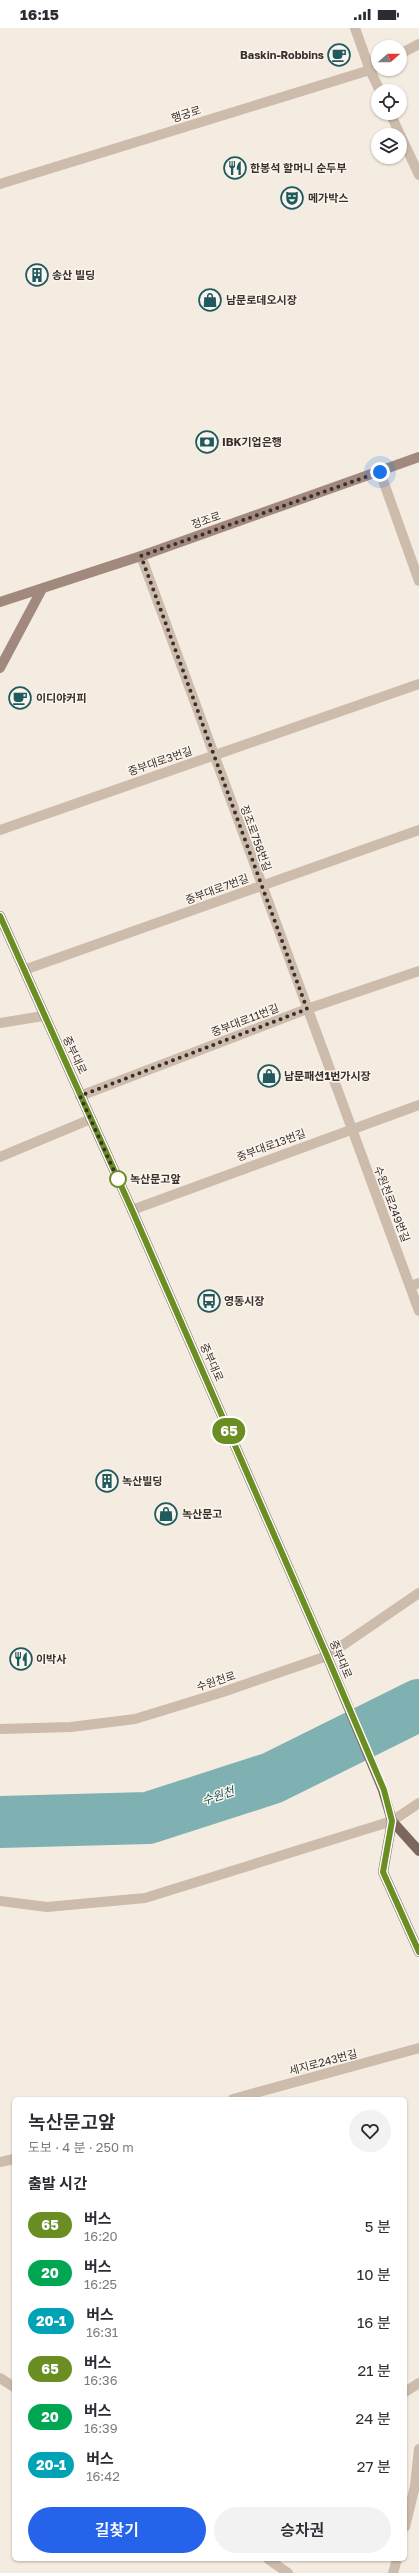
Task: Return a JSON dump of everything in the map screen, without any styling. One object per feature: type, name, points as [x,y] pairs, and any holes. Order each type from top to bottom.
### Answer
[{"type":"main road","name":"중부대로","points":[[0,916],[43,1016],[132,1210],[384,1790],[392,1821],[383,1872],[419,1952]]},
{"type":"main road","name":"중부대로","points":[[392,1821],[419,1851]]},
{"type":"street","points":[[355,28],[371,62]]},
{"type":"street","points":[[407,50],[419,44]]},
{"type":"street","name":"행궁로","points":[[0,184],[371,69]]},
{"type":"street","points":[[393,120],[419,175]]},
{"type":"street","name":"정조로","points":[[0,602],[141,556],[419,457]]},
{"type":"street","points":[[380,472],[419,581]]},
{"type":"street","name":"정조로758번길","points":[[141,556],[351,1128]]},
{"type":"street","points":[[0,668],[42,589]]},
{"type":"street","name":"중부대로3번길","points":[[0,830],[419,684]]},
{"type":"street","name":"중부대로7번길","points":[[24,970],[419,830]]},
{"type":"street","name":"중부대로11번길","points":[[80,1096],[307,1009],[419,971]]},
{"type":"street","points":[[0,1023],[43,1016]]},
{"type":"street","name":"중부대로13번길","points":[[132,1210],[351,1128],[419,1105]]},
{"type":"street","points":[[0,1157],[91,1119]]},
{"type":"street","name":"수원천로249번길","points":[[351,1128],[415,1284],[419,1311]]},
{"type":"street","name":"수원천로","points":[[0,1729],[71,1727],[135,1718],[327,1656],[419,1593]]},
{"type":"street","points":[[0,1901],[47,1907],[145,1898],[392,1821],[419,1803]]},
{"type":"street","name":"세지로243번길","points":[[240,2097],[419,2048]]},
{"type":"street","points":[[0,2162],[12,2159]]},
{"type":"street","points":[[0,2378],[12,2386]]},
{"type":"street","points":[[407,2391],[419,2383]]},
{"type":"street","points":[[407,2519],[415,2486],[419,2449]]},
{"type":"street","points":[[271,2561],[288,2573]]},
{"type":"street","points":[[394,2573],[397,2561]]},
{"type":"waterway","name":"수원천","points":[[0,1822],[148,1818],[272,1778],[419,1705]]},
{"type":"bus line","name":"65","points":[[0,916],[43,1016],[132,1210],[384,1790],[392,1821],[383,1872],[419,1952]]},
{"type":"place","name":"Baskin-Robbins","points":[[339,55]]},
{"type":"place","name":"한봉석 할머니 순두부","points":[[235,168]]},
{"type":"place","name":"메가박스","points":[[292,198]]},
{"type":"place","name":"송산 빌딩","points":[[37,275]]},
{"type":"place","name":"남문로데오시장","points":[[210,300]]},
{"type":"place","name":"IBK기업은행","points":[[207,442]]},
{"type":"place","name":"이디야커피","points":[[20,698]]},
{"type":"place","name":"남문패션1번가시장","points":[[269,1076]]},
{"type":"place","name":"녹산문고앞","points":[[118,1179]]},
{"type":"place","name":"영동시장","points":[[209,1301]]},
{"type":"place","name":"녹산빌딩","points":[[107,1481]]},
{"type":"place","name":"녹산문고","points":[[166,1514]]},
{"type":"place","name":"이박사","points":[[21,1659]]},
{"type":"route","points":[[118,1179],[120,1184],[80,1096],[307,1009],[141,556],[380,472]]}]
